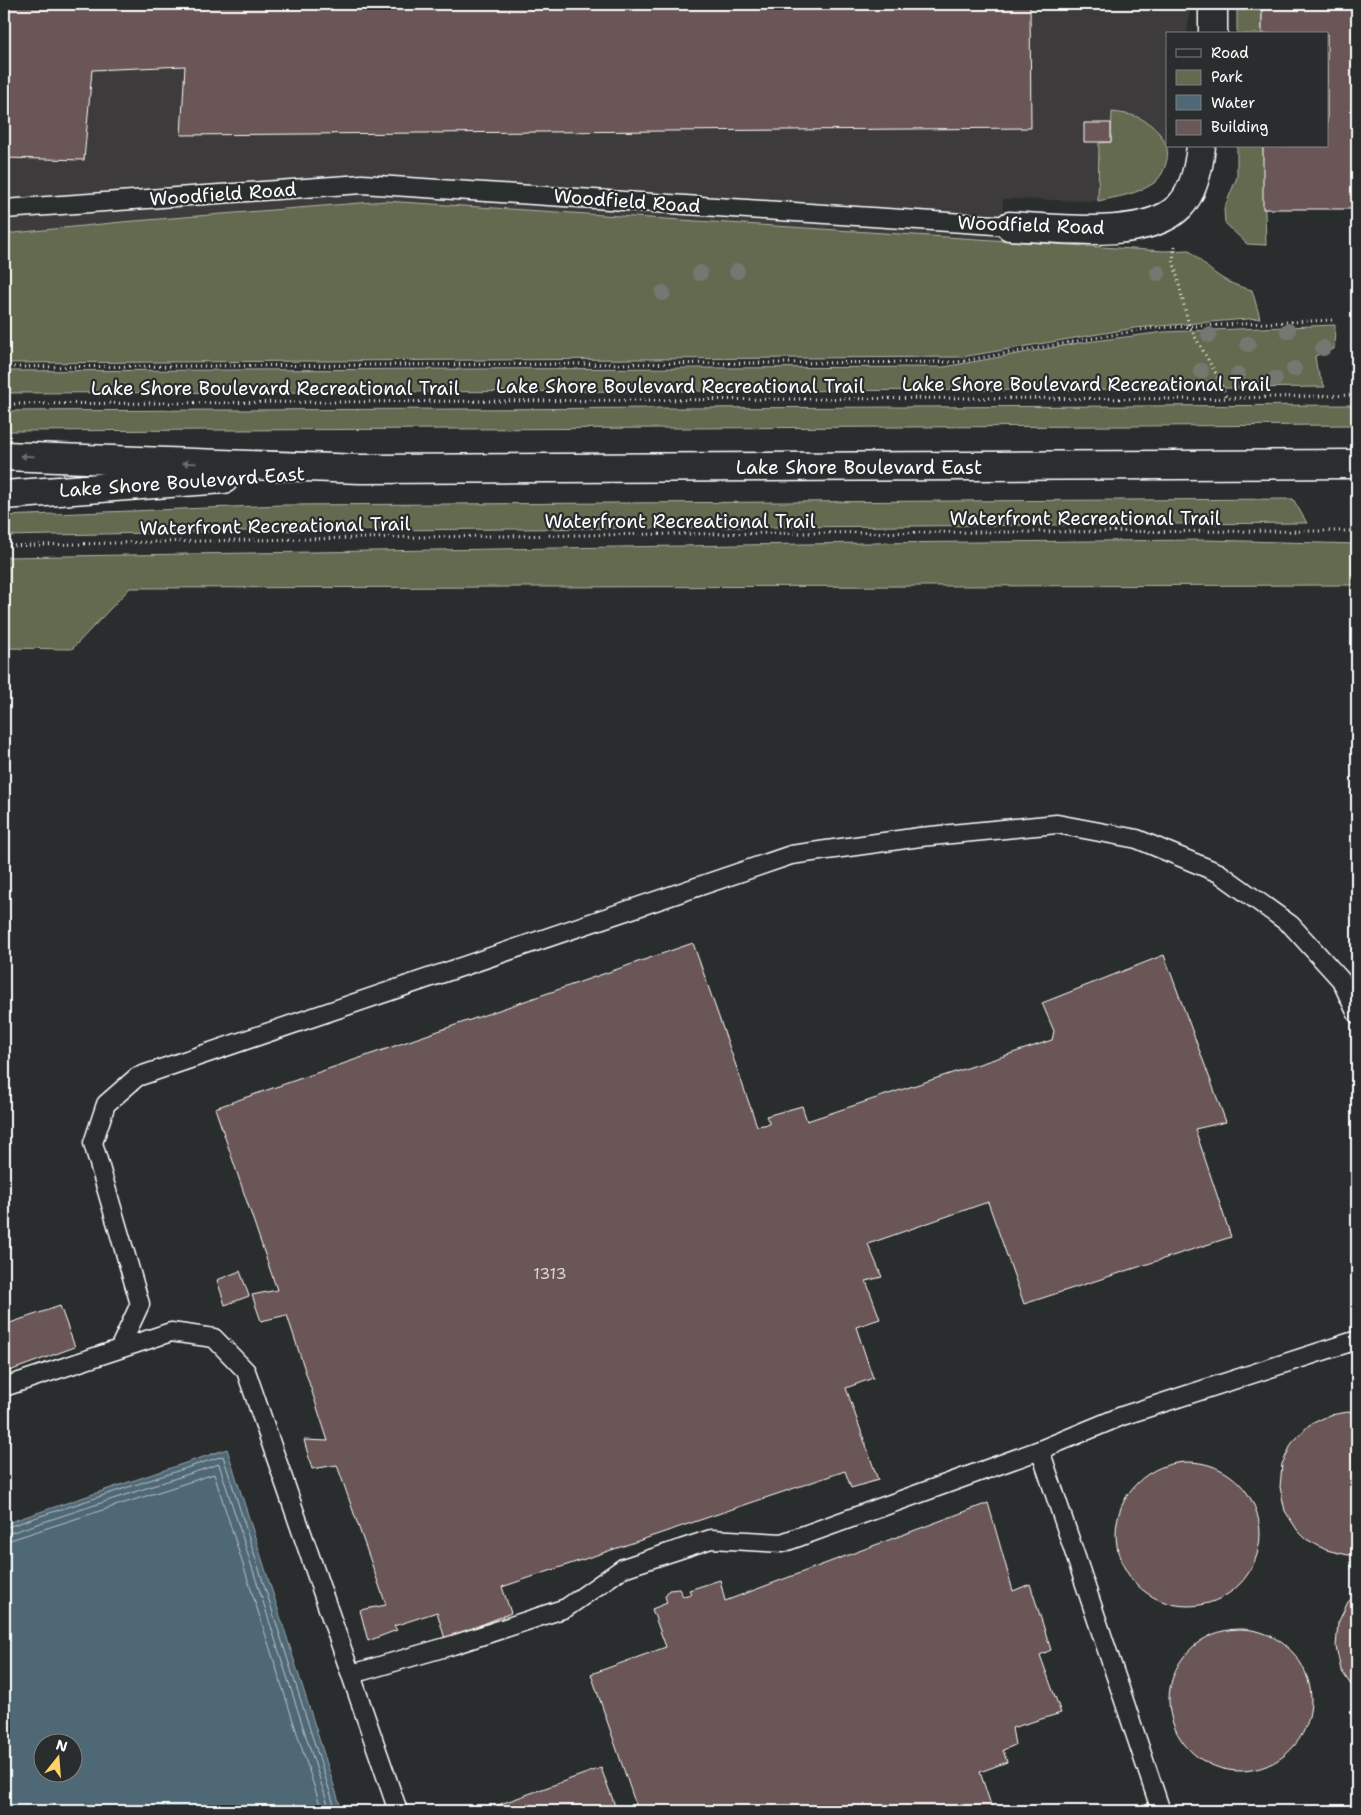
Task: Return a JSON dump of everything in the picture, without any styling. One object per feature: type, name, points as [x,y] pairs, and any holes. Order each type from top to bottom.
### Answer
[{"type":"main road","points":[[1213,4],[1213,32]]},
{"type":"main road","name":"Woodfield Road","points":[[1010,226],[1092,229],[1142,226],[1162,220],[1181,206],[1198,171],[1201,148]]},
{"type":"main road","name":"Lake Shore Boulevard East","points":[[4,456],[360,469],[1357,464]]},
{"type":"main road","name":"Lake Shore Boulevard East","points":[[4,495],[360,469]]},
{"type":"lane","name":"Woodfield Road","points":[[4,209],[362,184],[1010,226]]},
{"type":"lane","points":[[120,1347],[140,1304],[92,1143],[106,1104],[137,1076],[791,855],[920,837],[1057,824],[1137,839],[1219,873],[1292,925],[1341,980],[1357,1014]]},
{"type":"lane","points":[[4,1387],[170,1332],[214,1338],[246,1371],[398,1811]]},
{"type":"lane","points":[[352,1674],[453,1646],[566,1608],[623,1568],[711,1539],[782,1543],[1040,1450],[1122,1416],[1357,1340]]},
{"type":"lane","points":[[1040,1450],[1161,1811]]},
{"type":"path","points":[[1181,206],[1172,259],[1189,326],[1219,379],[1227,398]]},
{"type":"path","points":[[4,367],[902,364],[957,362],[1110,334],[1189,326],[1334,320]]},
{"type":"path","name":"Lake Shore Boulevard Recreational Trail","points":[[4,404],[1227,398],[1357,394]]},
{"type":"path","name":"Waterfront Recreational Trail","points":[[4,546],[246,539],[616,534],[1357,531]]},
{"type":"shaded area","points":[[4,4],[1191,4],[1187,32],[1166,32],[1166,148],[1169,148],[1163,172],[1155,182],[1137,192],[1098,201],[1003,199],[1003,242],[1164,251],[1162,324],[962,357],[4,363]]},
{"type":"green space","points":[[1237,4],[1262,4],[1262,32],[1237,32]]},
{"type":"green space","points":[[1112,112],[1135,116],[1149,123],[1164,141],[1167,148],[1166,163],[1158,179],[1148,187],[1098,201],[1099,143],[1111,142]]},
{"type":"green space","points":[[1237,148],[1263,148],[1266,245],[1247,244],[1225,223],[1224,209],[1237,177]]},
{"type":"green space","points":[[385,201],[1164,251],[1189,250],[1225,280],[1252,290],[1260,318],[1134,328],[962,357],[4,363],[4,234],[122,222]]},
{"type":"green space","points":[[1335,325],[1334,349],[1315,356],[1317,370],[1325,387],[1043,390],[4,393],[4,371],[944,367],[1079,343],[1164,332]]},
{"type":"green space","points":[[1357,405],[1357,425],[4,431],[4,411]]},
{"type":"green space","points":[[1293,499],[1307,523],[249,531],[4,536],[4,516],[282,505]]},
{"type":"green space","points":[[1206,540],[1357,544],[1357,585],[130,588],[72,649],[4,648],[4,557],[865,543]]},
{"type":"water","points":[[227,1449],[342,1811],[4,1811],[4,1524]]},
{"type":"building","points":[[4,4],[1030,4],[1031,128],[181,135],[185,66],[92,70],[84,160],[4,158]]},
{"type":"building","points":[[1262,4],[1357,4],[1357,209],[1263,209],[1263,148],[1328,148],[1328,32],[1262,32]]},
{"type":"building","points":[[1084,123],[1111,123],[1111,142],[1084,142]]},
{"type":"building","points":[[693,943],[757,1126],[770,1124],[766,1116],[802,1106],[807,1121],[1052,1040],[1054,1031],[1042,1003],[1164,955],[1226,1122],[1195,1129],[1231,1237],[1024,1304],[988,1202],[868,1244],[882,1277],[866,1281],[880,1319],[856,1327],[873,1378],[846,1388],[878,1480],[851,1488],[845,1471],[502,1587],[511,1613],[445,1639],[437,1612],[394,1626],[397,1630],[368,1641],[360,1610],[386,1605],[337,1465],[312,1469],[304,1440],[328,1441],[287,1315],[261,1321],[252,1295],[277,1290],[215,1108]]},
{"type":"building","points":[[240,1271],[249,1296],[225,1305],[217,1280]]},
{"type":"building","points":[[60,1306],[75,1347],[4,1373],[4,1325]]},
{"type":"building","points":[[1357,1412],[1357,1554],[1348,1555],[1326,1550],[1306,1539],[1298,1531],[1285,1511],[1280,1487],[1282,1464],[1292,1443],[1309,1425],[1330,1415]]},
{"type":"building","points":[[1188,1462],[1215,1468],[1239,1483],[1254,1507],[1260,1534],[1254,1561],[1239,1585],[1215,1600],[1188,1606],[1161,1600],[1137,1585],[1122,1561],[1116,1534],[1122,1507],[1137,1483],[1161,1468]]},
{"type":"building","points":[[988,1503],[1013,1591],[1030,1584],[1051,1650],[1040,1655],[1061,1713],[1012,1728],[1015,1745],[1003,1750],[1007,1762],[980,1772],[993,1811],[638,1811],[591,1674],[666,1647],[652,1609],[667,1603],[665,1596],[669,1590],[679,1589],[683,1596],[691,1594],[689,1590],[720,1580],[725,1601]]},
{"type":"building","points":[[1357,1593],[1357,1694],[1341,1670],[1336,1647],[1338,1623],[1348,1602]]},
{"type":"building","points":[[1240,1629],[1254,1630],[1267,1634],[1291,1649],[1306,1673],[1310,1686],[1310,1714],[1306,1727],[1291,1751],[1267,1766],[1254,1770],[1240,1771],[1226,1770],[1213,1766],[1189,1751],[1174,1727],[1170,1714],[1169,1700],[1170,1686],[1174,1673],[1189,1649],[1213,1634],[1226,1630]]},
{"type":"building","points":[[601,1768],[617,1811],[481,1811]]}]
